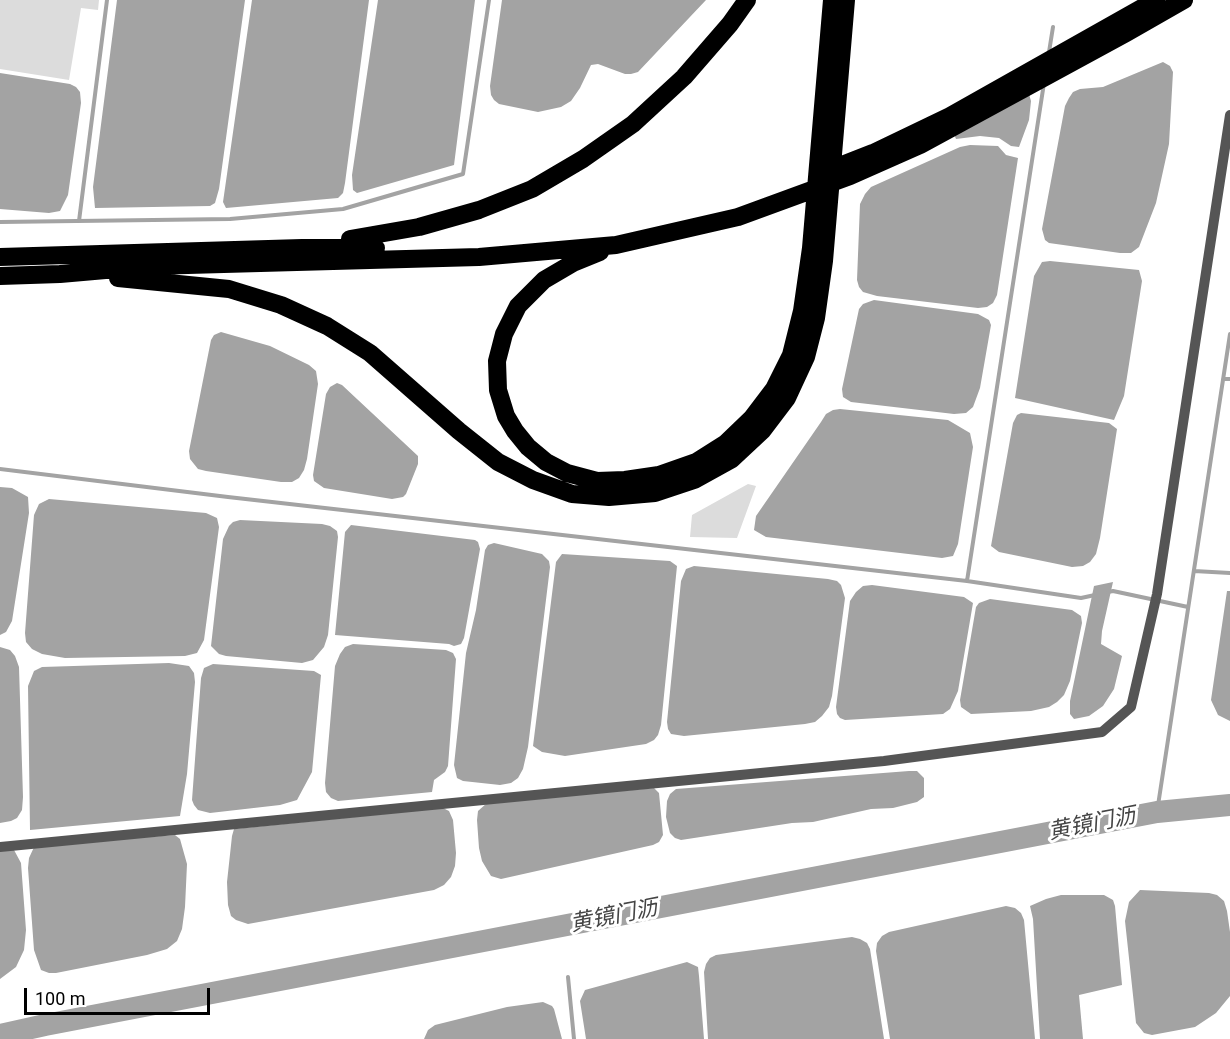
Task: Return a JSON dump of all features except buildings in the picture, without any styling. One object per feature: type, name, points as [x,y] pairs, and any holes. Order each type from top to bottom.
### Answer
[{"type":"highway","points":[[302,248],[419,226],[479,210],[532,189],[583,159],[633,124],[684,77],[730,24],[747,0]]},
{"type":"highway","points":[[832,0],[811,248],[802,311],[790,355],[774,389],[752,418],[726,443],[696,462],[659,475],[597,481],[546,462],[528,447],[506,416],[498,390],[497,361],[504,334],[518,306],[544,280],[573,263],[616,245],[738,217],[850,176],[920,145],[1123,27],[1156,0]]},
{"type":"highway","points":[[60,274],[160,280],[229,288],[281,304],[327,326],[370,353],[498,462],[533,480],[572,494],[609,497],[655,493],[694,480],[732,459],[762,431],[787,398],[806,357],[816,318],[824,261],[846,0]]},
{"type":"highway","points":[[0,256],[302,248],[478,252],[576,240],[660,226],[745,204],[873,153],[1123,27],[1184,0]]},
{"type":"highway","points":[[0,276],[60,274],[151,266],[616,245]]},
{"type":"street","points":[[0,847],[884,761],[1102,732],[1131,707],[1157,594],[1230,115]]},
{"type":"shaded area","points":[[0,0],[99,0],[98,10],[81,8],[69,80],[0,69]]},
{"type":"shaded area","points":[[117,0],[245,0],[219,189],[215,203],[210,206],[95,208],[93,187]]},
{"type":"shaded area","points":[[252,0],[369,0],[345,183],[343,193],[338,198],[226,208],[223,202]]},
{"type":"shaded area","points":[[378,0],[475,0],[454,165],[357,193],[353,190],[352,175]]},
{"type":"shaded area","points":[[502,0],[706,0],[638,72],[625,74],[598,64],[591,65],[571,101],[561,107],[538,112],[499,104],[491,95],[490,86]]},
{"type":"shaded area","points":[[1163,62],[1170,66],[1173,72],[1169,144],[1156,203],[1139,247],[1131,253],[1120,253],[1049,243],[1045,240],[1042,229],[1065,106],[1069,98],[1073,92],[1080,89],[1103,87]]},
{"type":"shaded area","points":[[0,73],[70,84],[80,92],[81,103],[68,195],[60,211],[49,213],[0,209]]},
{"type":"shaded area","points":[[1026,84],[1031,101],[1029,120],[1019,147],[1011,146],[999,138],[980,136],[956,139],[950,125]]},
{"type":"shaded area","points":[[998,146],[1006,155],[1018,158],[997,295],[993,303],[987,307],[978,308],[877,296],[863,292],[857,280],[860,204],[865,194],[871,187],[960,147]]},
{"type":"shaded area","points":[[1042,262],[1139,270],[1142,281],[1124,396],[1114,420],[1015,398],[1034,276]]},
{"type":"shaded area","points":[[874,300],[978,314],[989,320],[991,325],[980,388],[973,407],[966,413],[954,414],[851,402],[843,397],[842,389],[859,309],[863,304]]},
{"type":"shaded area","points":[[221,332],[270,346],[309,365],[316,371],[318,384],[307,459],[299,478],[292,482],[206,471],[198,469],[190,459],[189,451],[211,340],[214,335]]},
{"type":"shaded area","points":[[337,383],[342,385],[418,456],[418,464],[403,497],[392,499],[324,488],[314,481],[313,475],[326,394],[330,387]]},
{"type":"shaded area","points":[[840,409],[948,420],[970,433],[973,447],[958,544],[953,556],[942,558],[766,537],[754,530],[756,516],[826,414]]},
{"type":"shaded area","points":[[1021,413],[1109,423],[1117,429],[1100,538],[1096,554],[1090,562],[1083,566],[1072,567],[999,552],[991,546],[1013,423],[1017,415]]},
{"type":"shaded area","points":[[748,484],[756,486],[737,538],[690,537],[692,515]]},
{"type":"shaded area","points":[[0,487],[12,488],[28,497],[29,513],[12,621],[6,632],[0,635]]},
{"type":"shaded area","points":[[49,499],[206,513],[217,518],[219,527],[204,640],[197,653],[185,656],[65,658],[42,654],[32,649],[26,642],[25,633],[34,515],[39,504]]},
{"type":"shaded area","points":[[240,520],[322,524],[337,531],[328,635],[324,647],[313,660],[302,663],[226,656],[219,654],[211,646],[223,539],[229,526]]},
{"type":"shaded area","points":[[351,525],[478,542],[480,549],[461,644],[454,646],[335,635],[345,532]]},
{"type":"shaded area","points":[[494,543],[542,554],[549,561],[550,567],[528,747],[523,769],[518,778],[511,783],[500,785],[463,781],[457,778],[454,765],[466,653],[476,610],[485,550],[488,545]]},
{"type":"shaded area","points":[[562,554],[670,561],[677,566],[661,725],[658,735],[646,744],[565,756],[542,752],[533,746],[556,562]]},
{"type":"shaded area","points":[[694,566],[828,579],[837,581],[841,585],[845,598],[832,696],[829,707],[815,722],[684,736],[671,734],[667,722],[681,581],[686,569]]},
{"type":"shaded area","points":[[1113,582],[1101,644],[1122,656],[1114,689],[1103,706],[1089,716],[1074,719],[1070,714],[1070,701],[1094,586]]},
{"type":"shaded area","points":[[872,585],[964,597],[973,603],[958,691],[950,709],[943,714],[845,720],[837,714],[850,601],[863,586]]},
{"type":"shaded area","points":[[1227,591],[1230,591],[1230,721],[1218,715],[1211,700]]},
{"type":"shaded area","points":[[990,599],[1072,610],[1081,616],[1082,623],[1070,681],[1064,695],[1049,707],[1031,711],[971,714],[961,707],[960,700],[976,607],[979,603]]},
{"type":"shaded area","points":[[353,644],[446,650],[453,653],[456,659],[448,766],[445,772],[434,780],[432,792],[338,801],[326,792],[335,666],[345,647]]},
{"type":"shaded area","points":[[0,647],[10,650],[19,667],[23,797],[22,810],[17,818],[0,823]]},
{"type":"shaded area","points":[[169,663],[189,666],[194,673],[195,682],[187,774],[180,816],[30,830],[28,686],[34,671],[42,667]]},
{"type":"shaded area","points":[[213,664],[314,671],[321,675],[312,772],[297,800],[280,805],[210,813],[198,810],[194,805],[192,800],[201,678],[204,668]]},
{"type":"shaded area","points":[[917,771],[924,778],[924,797],[917,802],[893,808],[871,809],[813,822],[792,823],[681,840],[670,833],[666,817],[667,801],[676,789]]},
{"type":"shaded area","points":[[654,788],[659,793],[663,835],[659,842],[653,845],[501,879],[491,876],[482,861],[477,820],[478,811],[487,803]]},
{"type":"shaded area","points":[[443,808],[449,811],[453,820],[456,853],[451,877],[444,885],[434,890],[248,924],[231,916],[227,882],[234,829]]},
{"type":"shaded area","points":[[175,835],[180,839],[187,864],[185,907],[182,929],[177,941],[167,949],[147,955],[56,973],[41,970],[34,950],[28,868],[29,858],[35,845]]},
{"type":"shaded area","points":[[0,848],[14,850],[21,863],[26,930],[24,950],[16,967],[0,979]]},
{"type":"shaded area","points":[[1140,890],[1209,893],[1217,895],[1224,901],[1230,932],[1230,996],[1216,1013],[1195,1027],[1152,1035],[1144,1033],[1136,1023],[1125,921],[1129,902]]},
{"type":"shaded area","points":[[1061,895],[1104,895],[1113,900],[1115,906],[1122,985],[1079,995],[1083,1039],[1040,1039],[1033,919],[1030,906]]},
{"type":"shaded area","points":[[1006,906],[1015,908],[1024,920],[1035,1039],[890,1039],[876,951],[877,943],[882,936],[889,932]]},
{"type":"shaded area","points":[[852,937],[867,943],[870,949],[884,1039],[708,1039],[704,972],[710,958],[716,955]]},
{"type":"shaded area","points":[[687,962],[698,967],[704,1039],[586,1039],[580,1001],[585,990]]},
{"type":"shaded area","points":[[543,1002],[554,1009],[562,1039],[424,1039],[428,1030],[435,1025],[507,1007]]},
{"type":"waterway","points":[[79,221],[107,0]]},
{"type":"waterway","points":[[0,222],[230,219],[343,209],[463,174],[489,0]]},
{"type":"waterway","points":[[1049,52],[1053,27]]},
{"type":"waterway","points":[[967,581],[1044,83]]},
{"type":"waterway","points":[[1157,812],[1230,334]]},
{"type":"waterway","points":[[1223,379],[1230,379]]},
{"type":"waterway","points":[[0,469],[967,581],[1081,598],[1095,595]]},
{"type":"waterway","points":[[1194,571],[1230,573]]},
{"type":"waterway","points":[[1108,592],[1113,591],[1188,607]]},
{"type":"waterway","name":"黄镜门沥","points":[[0,1035],[1157,812],[1230,805]]},
{"type":"waterway","points":[[568,977],[574,1039]]}]
